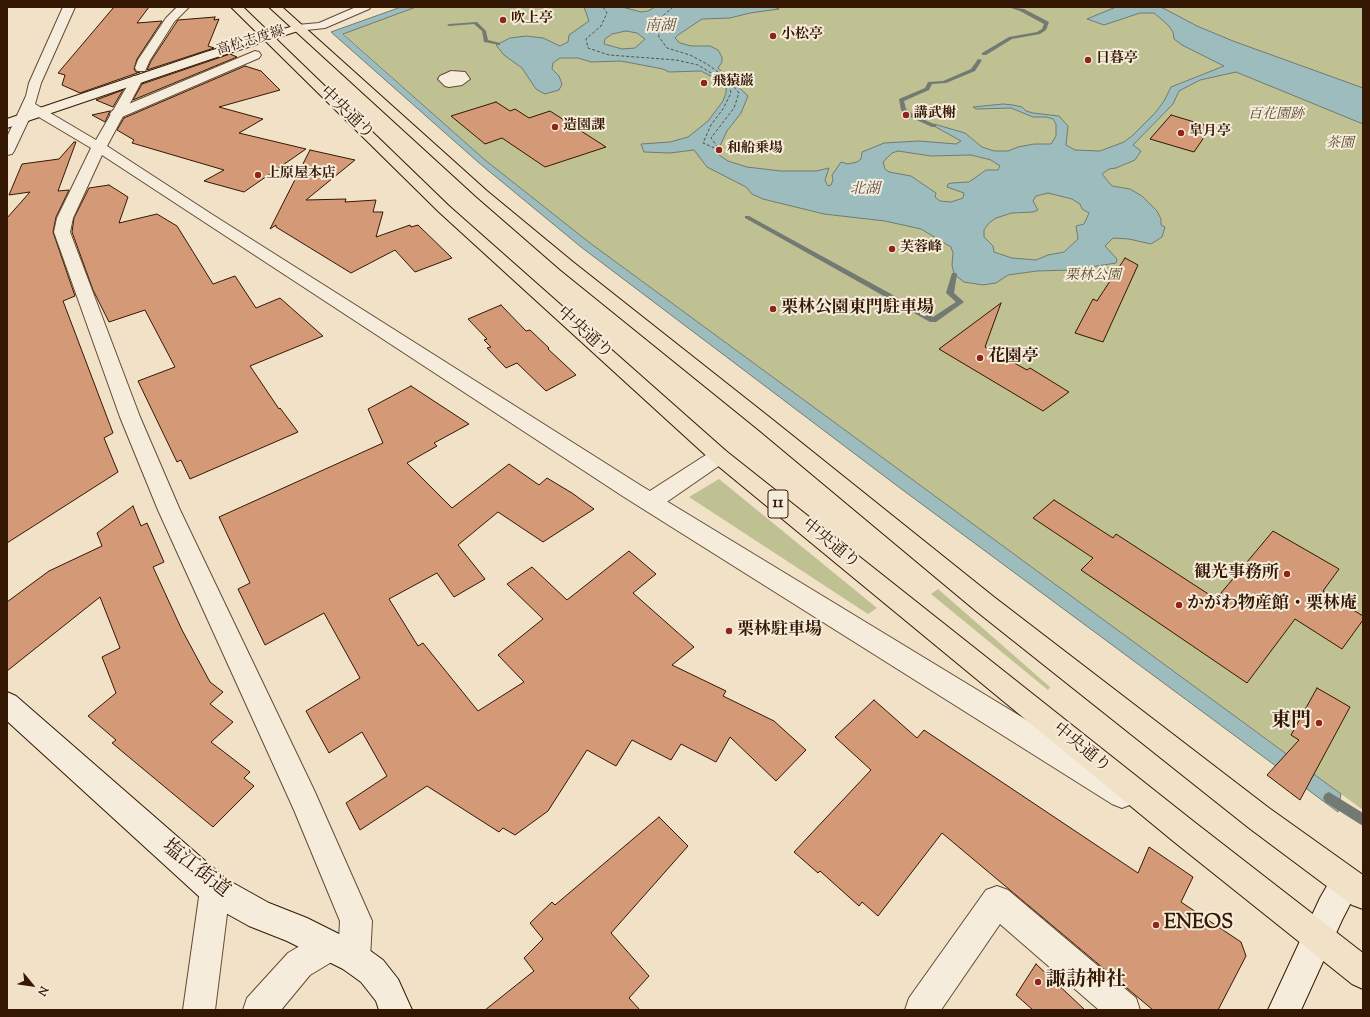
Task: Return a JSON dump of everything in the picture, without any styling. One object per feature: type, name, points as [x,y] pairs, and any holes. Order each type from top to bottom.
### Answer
[{"type":"highway","name":"11","points":[[237,7],[260,29]]},
{"type":"highway","name":"中央通り","points":[[278,10],[482,194],[567,266],[766,425],[985,604],[1259,818],[1355,888]]},
{"type":"highway","name":"中央通り","points":[[260,29],[439,204],[719,456],[1183,831],[1363,973]]},
{"type":"street","points":[[7,151],[31,112],[35,83],[69,7]]},
{"type":"street","points":[[183,7],[170,20],[144,60],[139,74],[99,147],[65,218],[62,232],[130,416],[168,510],[304,800],[356,921],[342,952],[299,964],[259,1010]]},
{"type":"street","name":"高松志度線","points":[[7,124],[31,112],[260,29],[321,26],[366,7]]},
{"type":"street","points":[[116,114],[255,55]]},
{"type":"street","points":[[31,112],[99,147],[650,502],[1183,831]]},
{"type":"street","name":"高松志度線","points":[[7,113],[31,112]]},
{"type":"street","points":[[650,502],[719,456]]},
{"type":"street","name":"塩江街道","points":[[7,704],[215,890],[260,915],[296,929],[342,952],[372,971],[387,990],[396,1010]]},
{"type":"street","points":[[1284,1010],[1331,909],[1355,888]]},
{"type":"street","points":[[199,1010],[215,890]]},
{"type":"street","points":[[921,1010],[997,901],[1124,1010]]},
{"type":"green space","name":"栗林公園","points":[[416,7],[1363,7],[1363,810],[590,243],[485,160],[343,33]]},
{"type":"green space","points":[[719,479],[877,608],[868,614],[689,497]]},
{"type":"green space","points":[[938,589],[1050,687],[1048,690],[931,594]]},
{"type":"water","points":[[401,7],[416,7],[343,34],[485,160],[590,243],[1341,794],[1338,812],[900,488],[581,247],[478,162],[331,32]]},
{"type":"water","points":[[584,7],[622,7],[641,12],[648,11],[655,7],[774,7],[779,9],[750,13],[730,18],[702,19],[675,38],[680,43],[691,46],[710,46],[718,50],[722,57],[722,62],[718,68],[748,96],[741,113],[727,131],[718,150],[719,155],[728,161],[747,167],[781,171],[816,171],[829,168],[825,180],[828,186],[831,185],[833,180],[832,175],[841,162],[848,164],[857,162],[861,159],[862,152],[884,143],[919,141],[956,144],[961,141],[934,126],[934,124],[965,133],[982,147],[994,151],[1008,151],[1018,147],[1034,144],[1051,144],[1056,136],[1056,124],[1053,119],[1046,117],[1033,117],[1011,108],[976,109],[973,107],[1003,104],[1013,105],[1022,107],[1026,111],[1033,113],[1059,116],[1068,126],[1066,145],[1075,150],[1100,151],[1124,142],[1132,136],[1155,113],[1164,101],[1171,87],[1224,66],[1182,45],[1174,39],[1173,32],[1168,25],[1154,13],[1140,13],[1104,25],[1087,19],[1116,7],[1161,7],[1197,26],[1233,41],[1363,88],[1363,124],[1236,72],[1200,80],[1179,91],[1173,104],[1133,145],[1141,151],[1135,160],[1116,168],[1109,169],[1102,174],[1112,186],[1130,189],[1142,196],[1157,211],[1161,219],[1161,225],[1165,227],[1162,237],[1151,244],[1129,239],[1113,238],[1105,246],[1117,259],[1116,263],[1072,270],[1037,271],[1008,275],[996,283],[983,285],[964,282],[954,274],[952,265],[953,253],[951,247],[921,229],[885,221],[824,214],[763,199],[752,194],[746,187],[707,167],[694,150],[670,153],[644,152],[641,144],[670,142],[688,137],[708,121],[723,101],[726,93],[726,84],[701,71],[669,72],[663,69],[621,61],[591,62],[578,58],[560,58],[553,63],[552,69],[559,76],[562,84],[559,90],[545,94],[536,89],[522,68],[504,55],[496,45],[510,38],[526,36],[543,38],[560,46],[568,42],[569,35],[589,21]],"holes":[[[626,31],[637,33],[645,39],[635,48],[622,49],[604,44],[605,39],[612,34]],[[898,151],[931,156],[971,155],[991,160],[1000,166],[998,170],[986,170],[969,182],[948,184],[947,187],[964,193],[963,198],[951,202],[940,201],[935,197],[936,193],[911,176],[889,172],[885,169],[883,162],[892,153]],[[1048,193],[1072,199],[1080,204],[1082,209],[1089,213],[1084,224],[1076,226],[1078,239],[1064,252],[1048,255],[1036,260],[1012,258],[994,252],[993,246],[984,237],[984,230],[989,223],[996,218],[1012,213],[1033,212],[1038,210],[1033,201],[1036,196]]]},
{"type":"building","points":[[114,7],[149,7],[137,23],[162,21],[137,59],[134,69],[136,72],[140,72],[80,93],[62,85],[65,75],[58,73]]},
{"type":"building","points":[[215,17],[214,20],[219,19],[208,46],[214,48],[147,70],[151,61],[178,20]]},
{"type":"building","points":[[230,54],[237,57],[133,100],[142,84]]},
{"type":"building","points":[[245,66],[261,71],[280,90],[219,107],[263,119],[239,133],[306,149],[244,192],[204,181],[224,170],[132,143],[134,140],[117,130],[124,118]]},
{"type":"building","points":[[123,90],[113,107],[96,100]]},
{"type":"building","points":[[496,102],[510,111],[515,109],[529,118],[550,111],[606,147],[545,167],[502,138],[485,144],[451,116]]},
{"type":"building","points":[[110,111],[105,122],[92,115]]},
{"type":"building","name":"皐月亭","points":[[1171,115],[1211,127],[1194,152],[1150,139]]},
{"type":"building","points":[[74,142],[76,142],[58,191],[69,190],[56,217],[53,232],[75,296],[63,301],[113,433],[104,438],[118,472],[7,543],[7,218],[30,192],[9,195],[22,164],[59,159]]},
{"type":"building","points":[[310,150],[355,160],[306,200],[346,199],[345,202],[376,200],[373,212],[383,212],[376,237],[410,225],[411,227],[418,225],[452,258],[415,272],[395,250],[351,273],[276,227],[276,225],[270,229]]},
{"type":"building","points":[[109,185],[128,197],[119,223],[157,214],[177,226],[213,284],[235,276],[256,308],[280,298],[323,336],[250,366],[279,409],[280,408],[298,432],[190,479],[181,460],[177,462],[138,381],[175,367],[145,310],[109,322],[93,290],[72,232],[74,218],[89,188]]},
{"type":"building","points":[[1125,258],[1138,265],[1103,342],[1075,333],[1093,299],[1097,301]]},
{"type":"building","points":[[1001,303],[985,347],[1027,370],[1030,368],[1069,392],[1043,411],[939,349]]},
{"type":"building","points":[[501,305],[526,331],[530,330],[576,375],[546,391],[517,363],[506,368],[487,348],[491,347],[484,340],[487,339],[468,319]]},
{"type":"building","points":[[411,386],[469,424],[434,443],[437,446],[407,463],[452,508],[509,464],[539,485],[547,478],[572,493],[594,509],[543,542],[498,512],[458,545],[485,579],[454,597],[437,573],[389,599],[418,646],[423,643],[478,711],[524,682],[498,655],[543,619],[507,584],[532,567],[567,600],[629,551],[656,574],[633,593],[694,647],[672,665],[726,691],[723,696],[774,721],[806,750],[776,781],[730,737],[716,762],[681,744],[671,760],[632,740],[616,766],[587,750],[548,811],[515,835],[503,828],[499,832],[427,786],[360,830],[346,803],[387,776],[362,732],[329,753],[306,711],[360,678],[324,613],[265,645],[238,589],[250,583],[219,517],[383,443],[368,409]]},
{"type":"building","points":[[1054,500],[1113,538],[1116,534],[1216,599],[1273,531],[1339,569],[1323,591],[1363,616],[1363,620],[1342,649],[1295,619],[1247,683],[1081,570],[1093,558],[1033,518]]},
{"type":"building","points":[[133,506],[141,526],[147,523],[164,562],[153,567],[182,630],[210,682],[223,692],[210,704],[233,722],[211,742],[250,772],[244,778],[254,786],[213,827],[112,743],[116,740],[88,716],[116,693],[102,657],[120,648],[100,597],[7,671],[7,602],[49,571],[102,546],[97,533]]},
{"type":"building","points":[[1317,688],[1350,707],[1300,800],[1267,775],[1299,740],[1291,735]]},
{"type":"building","points":[[874,700],[917,738],[924,730],[1138,873],[1149,847],[1193,877],[1181,902],[1241,942],[1246,956],[1218,1010],[1153,1010],[942,833],[878,916],[862,902],[859,906],[820,871],[818,873],[794,852],[871,770],[835,737]]},
{"type":"building","points":[[659,817],[688,846],[611,933],[649,976],[629,998],[640,1010],[485,1010],[534,971],[524,958],[543,939],[530,923],[552,902],[555,905]]},
{"type":"building","points":[[1036,964],[1085,1010],[1033,1010],[1016,995]]},
{"type":"waterway","points":[[984,54],[1011,38],[1038,33],[1044,30],[1047,23],[1022,10],[1010,7]]},
{"type":"waterway","points":[[449,25],[475,23],[484,31],[486,41],[498,44]]},
{"type":"waterway","points":[[934,126],[912,116],[904,110],[901,100],[927,89],[930,83],[944,82],[973,70],[980,60]]},
{"type":"waterway","points":[[747,217],[933,320],[960,302],[950,293],[954,274]]},
{"type":"waterway","points":[[1329,798],[1363,820]]},
{"type":"ferry route","points":[[603,7],[607,13],[601,26],[586,39],[588,48],[609,55],[676,60],[698,65],[729,84],[731,93],[723,109],[711,125],[703,143],[719,150]]},
{"type":"ferry route","points":[[673,7],[657,21],[659,37],[667,48],[690,55],[707,64],[725,77],[739,93],[734,108],[711,138],[719,149]]},
{"type":"place","name":"吹上亭","points":[[503,20]]},
{"type":"place","name":"小松亭","points":[[773,36]]},
{"type":"place","name":"日暮亭","points":[[1088,60]]},
{"type":"place","name":"飛猿巌","points":[[704,83]]},
{"type":"place","name":"講武榭","points":[[906,115]]},
{"type":"place","name":"造園課","points":[[555,127]]},
{"type":"place","name":"皐月亭","points":[[1181,133]]},
{"type":"place","name":"和船乗場","points":[[719,150]]},
{"type":"place","name":"上原屋本店","points":[[258,175]]},
{"type":"place","name":"芙蓉峰","points":[[892,249]]},
{"type":"place","name":"栗林公園東門駐車場","points":[[773,309]]},
{"type":"place","name":"花園亭","points":[[980,358]]},
{"type":"place","name":"観光事務所","points":[[1287,574]]},
{"type":"place","name":"かがわ物産館・栗林庵","points":[[1179,605]]},
{"type":"place","name":"栗林駐車場","points":[[729,631]]},
{"type":"place","name":"東門","points":[[1319,723]]},
{"type":"place","name":"ENEOS","points":[[1156,925]]},
{"type":"place","name":"諏訪神社","points":[[1038,982]]},
{"type":"water label","name":"南湖","points":[[660,27]]},
{"type":"water label","name":"北湖","points":[[865,190]]},
{"type":"park label","name":"百花園跡","points":[[1276,116]]},
{"type":"park label","name":"茶園","points":[[1340,145]]}]
